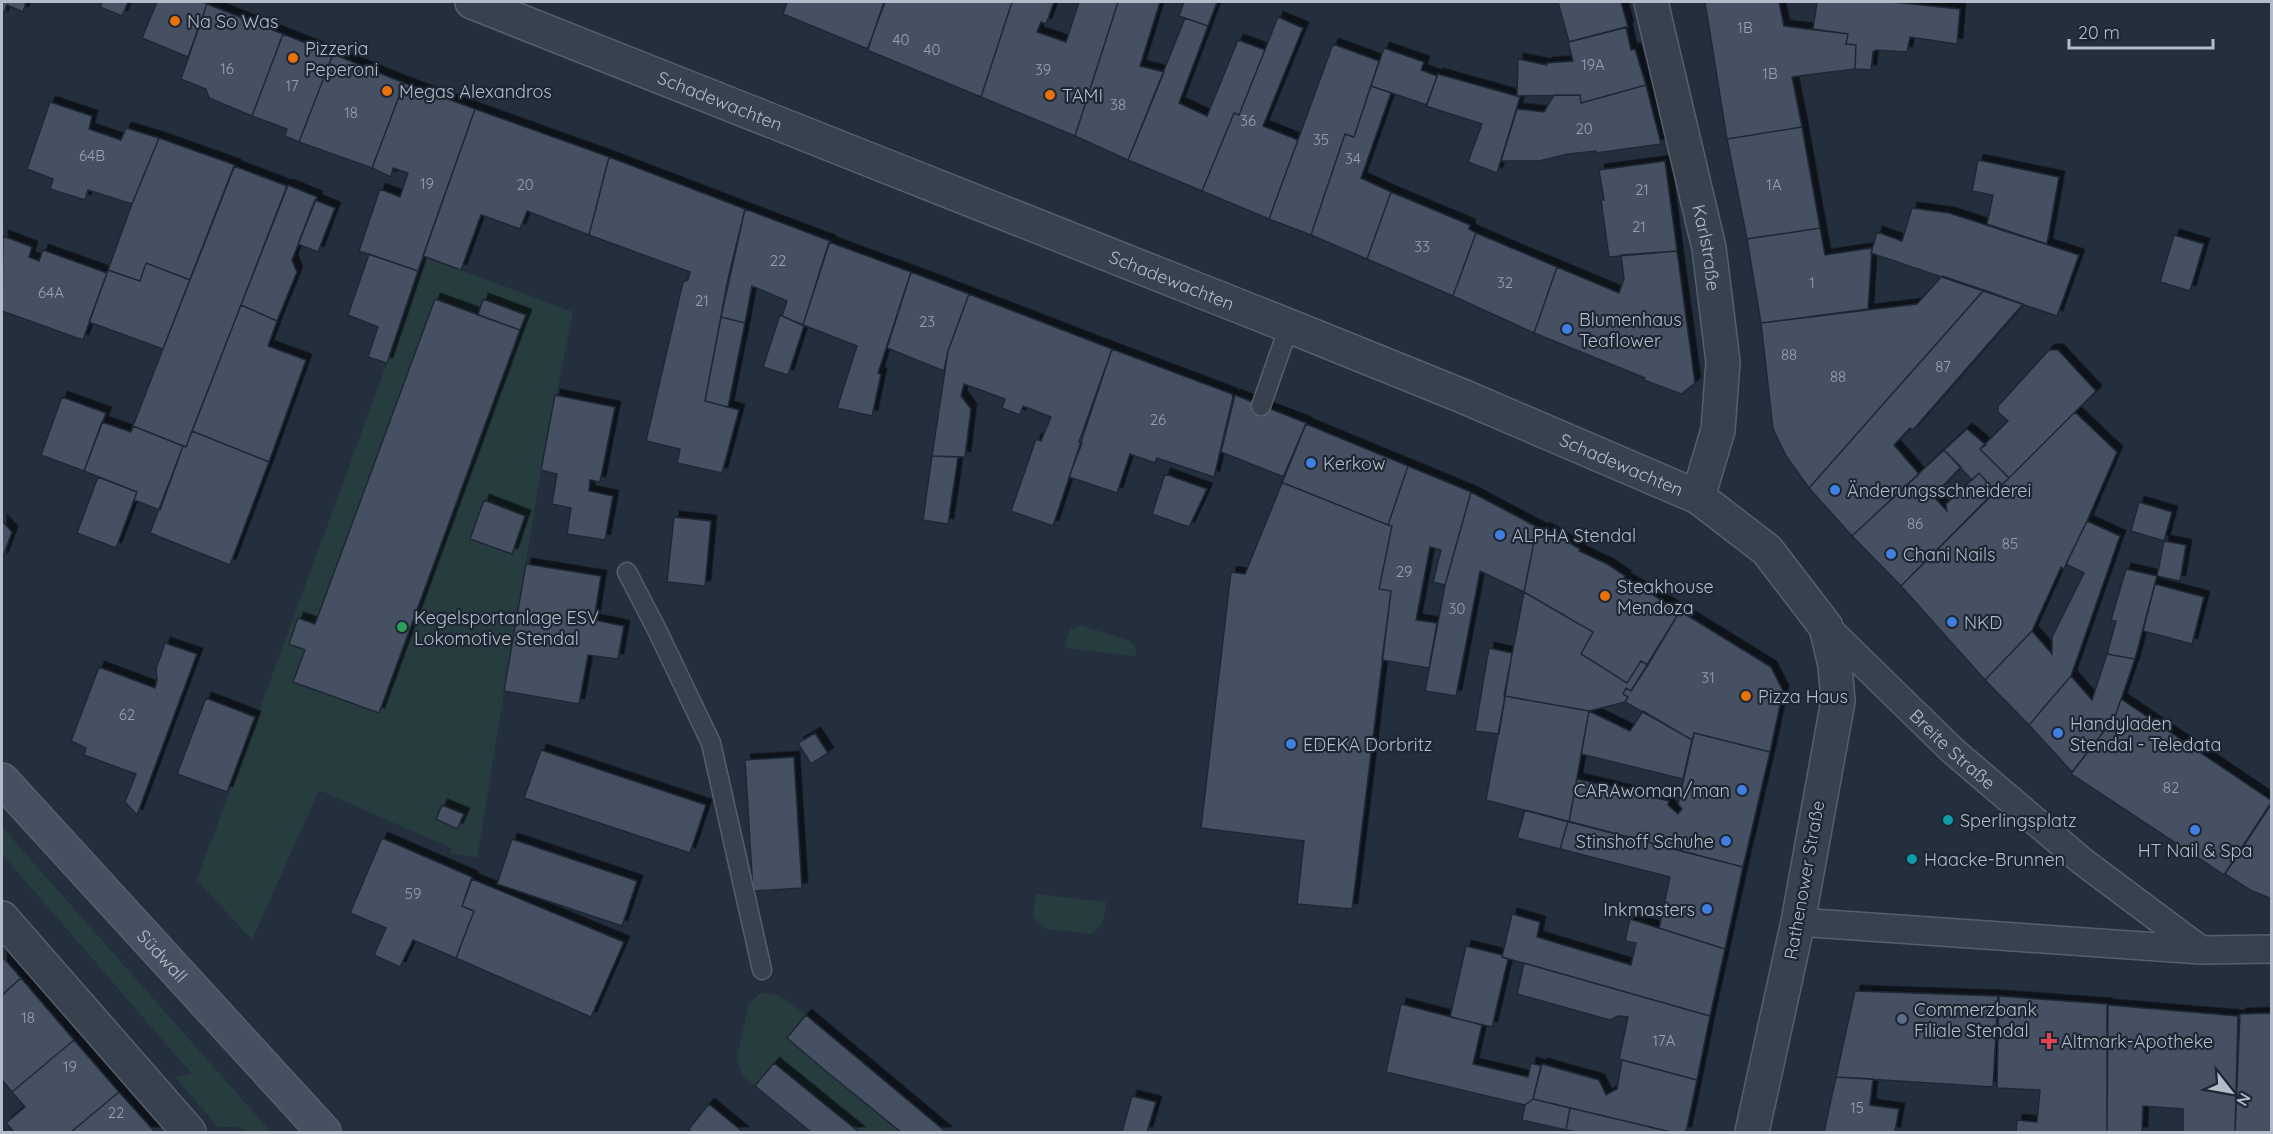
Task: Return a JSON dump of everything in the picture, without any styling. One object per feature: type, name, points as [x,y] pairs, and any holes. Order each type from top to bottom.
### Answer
[{"type":"main road","name":"Südwall","points":[[2,780],[324,1132]]},
{"type":"street","name":"Schadewachten","points":[[472,2],[1460,395],[1698,497],[1767,550],[1826,627]]},
{"type":"street","name":"Karlstraße","points":[[1651,2],[1709,248],[1723,362],[1718,430],[1698,497]]},
{"type":"street","name":"Rathenower Straße","points":[[1752,1132],[1797,922],[1838,701],[1835,665],[1826,627]]},
{"type":"street","name":"Breite Straße","points":[[1826,627],[1970,766],[2082,861],[2201,950]]},
{"type":"street","points":[[2,918],[189,1132]]},
{"type":"street","points":[[1797,922],[2201,950],[2271,949]]},
{"type":"lane","points":[[1261,406],[1289,326]]},
{"type":"lane","points":[[627,572],[711,743],[762,970]]},
{"type":"green space","name":"Kegelsportanlage ESV Lokomotive Stendal","points":[[423,256],[573,312],[541,470],[477,858],[451,853],[451,848],[319,790],[252,940],[197,880],[387,363]]},
{"type":"green space","points":[[1080,625],[1130,641],[1135,645],[1136,656],[1065,648],[1070,630]]},
{"type":"green space","points":[[2,827],[271,1132],[244,1132],[239,1127],[218,1127],[175,1077],[192,1074],[2,854]]},
{"type":"green space","points":[[1036,894],[1106,902],[1103,920],[1092,934],[1046,929],[1033,916]]},
{"type":"green space","points":[[759,994],[779,996],[806,1015],[787,1038],[897,1129],[916,1107],[929,1118],[917,1132],[859,1132],[843,1119],[831,1132],[809,1131],[828,1107],[775,1063],[755,1086],[742,1076],[737,1058],[748,1006]]},
{"type":"building","points":[[2,2],[26,2],[23,12],[7,5],[2,17]]},
{"type":"building","points":[[102,2],[128,2],[122,16],[100,7]]},
{"type":"building","name":"Na So Was","points":[[157,2],[207,4],[188,57],[142,38]]},
{"type":"building","points":[[787,2],[884,2],[868,49],[783,14]]},
{"type":"building","points":[[885,2],[1012,2],[981,97],[867,50]]},
{"type":"building","points":[[1012,2],[1054,2],[1046,24],[1041,22],[1037,32],[1066,42],[1079,2],[1118,2],[1075,136],[981,97]]},
{"type":"building","points":[[1118,2],[1160,2],[1140,66],[1164,72],[1128,160],[1075,136]]},
{"type":"building","points":[[1184,2],[1217,2],[1208,26],[1179,16]]},
{"type":"building","points":[[1558,2],[1621,2],[1628,27],[1569,42]]},
{"type":"building","points":[[1705,2],[1779,2],[1784,26],[1848,34],[1846,44],[1856,45],[1855,69],[1792,77],[1802,127],[1727,139]]},
{"type":"building","points":[[1817,2],[1892,2],[1960,9],[1957,44],[1910,37],[1907,52],[1876,50],[1873,52],[1871,70],[1855,69],[1856,45],[1846,44],[1848,34],[1813,29]]},
{"type":"building","points":[[207,4],[283,34],[252,116],[209,98],[206,89],[181,79]]},
{"type":"building","points":[[1278,17],[1303,28],[1263,126],[1298,140],[1269,219],[1202,191],[1234,113],[1239,115]]},
{"type":"building","points":[[1185,18],[1208,26],[1179,103],[1207,116],[1238,40],[1265,50],[1239,115],[1234,113],[1202,191],[1128,160]]},
{"type":"building","points":[[1626,27],[1631,50],[1635,49],[1646,85],[1581,103],[1580,95],[1517,96],[1518,59],[1547,65],[1547,63],[1573,61],[1568,42]]},
{"type":"building","points":[[283,34],[333,54],[299,142],[285,136],[287,129],[252,116]]},
{"type":"building","points":[[1333,44],[1379,61],[1354,137],[1345,134],[1311,235],[1269,219]]},
{"type":"building","points":[[1384,48],[1424,62],[1421,70],[1437,76],[1427,105],[1371,86]]},
{"type":"building","points":[[333,54],[404,83],[372,168],[299,142]]},
{"type":"building","points":[[1438,74],[1520,97],[1497,173],[1468,162],[1482,124],[1426,106]]},
{"type":"building","points":[[404,83],[475,109],[418,271],[359,251],[380,189],[400,197],[408,173],[393,168],[391,177],[372,168]]},
{"type":"building","points":[[1646,85],[1661,144],[1596,153],[1596,151],[1568,154],[1539,161],[1501,161],[1517,109],[1544,112],[1554,95],[1580,95],[1581,103]]},
{"type":"building","points":[[1371,86],[1391,93],[1361,178],[1391,192],[1367,259],[1311,235],[1345,134],[1354,137]]},
{"type":"building","points":[[50,102],[92,116],[89,129],[121,140],[126,128],[159,138],[132,204],[88,190],[85,200],[50,189],[53,179],[27,169]]},
{"type":"building","points":[[475,109],[609,157],[589,235],[527,211],[520,229],[481,215],[461,270],[423,256]]},
{"type":"building","points":[[1802,127],[1820,228],[1747,239],[1727,139]]},
{"type":"building","points":[[159,138],[235,165],[190,280],[146,263],[140,281],[108,270]]},
{"type":"building","points":[[609,157],[745,209],[728,279],[705,401],[739,410],[722,473],[677,463],[680,449],[646,441],[683,282],[688,280],[690,272],[589,235]]},
{"type":"building","points":[[1978,160],[2059,177],[2047,244],[1987,224],[1993,195],[1972,191]]},
{"type":"building","points":[[1665,161],[1677,251],[1609,257],[1599,170]]},
{"type":"building","points":[[234,166],[287,186],[186,447],[133,426]]},
{"type":"building","points":[[288,185],[317,197],[292,260],[297,272],[277,321],[241,305]]},
{"type":"building","points":[[1391,192],[1470,225],[1469,229],[1476,233],[1453,296],[1367,259]]},
{"type":"building","points":[[315,200],[335,208],[318,252],[298,244]]},
{"type":"building","points":[[1912,208],[1949,213],[2079,255],[2057,316],[1871,253],[1877,232],[1902,241]]},
{"type":"building","points":[[745,209],[830,241],[803,325],[782,316],[787,301],[752,286],[745,323],[721,317]]},
{"type":"building","points":[[1820,228],[1825,255],[1872,248],[1868,309],[1761,323],[1747,239]]},
{"type":"building","points":[[1476,233],[1557,267],[1534,333],[1453,296]]},
{"type":"building","points":[[2174,235],[2204,244],[2190,291],[2160,282]]},
{"type":"building","points":[[3,236],[32,247],[29,257],[39,261],[43,250],[107,273],[83,340],[2,311]]},
{"type":"building","points":[[829,242],[911,272],[878,373],[881,374],[872,416],[837,408],[857,346],[803,325]]},
{"type":"building","points":[[1677,251],[1695,383],[1681,394],[1534,333],[1557,267],[1619,293],[1624,279],[1621,255]]},
{"type":"building","points":[[369,254],[418,271],[387,363],[368,357],[378,327],[348,315]]},
{"type":"building","points":[[146,263],[190,280],[163,349],[89,322],[108,270],[140,281]]},
{"type":"building","points":[[911,272],[969,294],[948,351],[944,371],[887,348]]},
{"type":"building","points":[[1942,276],[1984,290],[1809,488],[1786,456],[1773,429],[1761,323],[1917,304]]},
{"type":"building","points":[[1984,290],[2023,304],[1913,430],[1910,428],[1894,445],[1919,474],[1852,536],[1809,488]]},
{"type":"building","points":[[969,294],[1112,349],[1053,526],[1011,511],[1036,439],[1041,441],[1051,417],[1023,406],[1020,415],[1002,408],[1005,399],[964,384],[961,396],[971,409],[965,457],[932,456],[948,351]]},
{"type":"building","points":[[435,299],[520,330],[379,713],[293,682],[305,650],[289,644],[298,618],[315,624]]},
{"type":"building","points":[[483,299],[526,315],[520,330],[478,315]]},
{"type":"building","points":[[241,305],[277,321],[268,346],[306,360],[269,462],[192,431]]},
{"type":"building","points":[[780,315],[804,326],[788,375],[763,367]]},
{"type":"building","points":[[721,317],[745,323],[728,407],[705,401]]},
{"type":"building","points":[[1112,349],[1232,394],[1214,477],[1157,458],[1155,463],[1130,454],[1117,493],[1069,477]]},
{"type":"building","points":[[2049,350],[2058,350],[2096,391],[2009,478],[1980,449],[2008,421],[1998,412],[1998,406]]},
{"type":"building","points":[[555,395],[615,407],[600,482],[590,480],[589,491],[613,496],[605,540],[567,534],[571,508],[552,504],[557,474],[541,470]]},
{"type":"building","points":[[1235,395],[1306,423],[1284,477],[1221,452]]},
{"type":"building","points":[[62,397],[106,413],[84,471],[41,455]]},
{"type":"building","points":[[2075,412],[2117,452],[2087,521],[2064,569],[2061,567],[2032,631],[1985,680],[1901,586]]},
{"type":"building","points":[[102,422],[131,432],[133,426],[183,446],[160,510],[134,500],[137,492],[84,471]]},
{"type":"building","name":"EDEKA Dorbritz","points":[[1306,424],[1408,466],[1388,525],[1392,526],[1379,589],[1391,591],[1352,909],[1297,904],[1304,841],[1201,828],[1231,572],[1245,574]]},
{"type":"building","points":[[1306,424],[1408,466],[1388,525],[1281,482]]},
{"type":"building","points":[[1967,429],[1986,445],[1980,449],[2009,478],[1995,491],[1979,473],[1972,480],[1944,450]]},
{"type":"building","points":[[192,431],[269,462],[230,565],[150,533],[183,446],[186,447]]},
{"type":"building","points":[[1944,450],[1961,467],[1933,496],[1947,511],[1946,504],[1979,473],[1995,491],[1901,586],[1852,536]]},
{"type":"building","points":[[932,456],[958,457],[948,524],[923,520]]},
{"type":"building","points":[[1408,466],[1471,492],[1445,585],[1433,582],[1441,550],[1430,547],[1416,620],[1437,623],[1429,668],[1382,660],[1391,591],[1379,589],[1392,526],[1388,525]]},
{"type":"building","points":[[1165,474],[1207,489],[1189,527],[1152,514]]},
{"type":"building","points":[[98,477],[137,492],[116,548],[77,533]]},
{"type":"building","points":[[1471,492],[1537,527],[1524,592],[1480,571],[1456,696],[1425,691],[1445,585]]},
{"type":"building","points":[[484,500],[525,516],[512,554],[470,539]]},
{"type":"building","points":[[2139,502],[2172,512],[2164,541],[2131,531]]},
{"type":"building","points":[[674,517],[711,521],[705,586],[667,582]]},
{"type":"building","points":[[2,521],[12,532],[2,559]]},
{"type":"building","points":[[2087,521],[2120,536],[2071,676],[2029,725],[1985,680],[2032,631],[2052,654],[2052,637],[2084,573],[2066,564]]},
{"type":"building","points":[[1537,527],[1543,530],[1544,528],[1562,538],[1562,541],[1563,539],[1580,549],[1579,551],[1607,564],[1625,576],[1624,578],[1680,611],[1648,665],[1641,661],[1627,683],[1581,654],[1593,632],[1524,592]]},
{"type":"building","points":[[2164,541],[2186,545],[2180,581],[2157,576]]},
{"type":"building","points":[[526,564],[601,576],[594,620],[624,626],[618,659],[588,655],[579,704],[504,691]]},
{"type":"building","points":[[2126,569],[2157,576],[2135,659],[2107,654],[2116,621],[2111,620]]},
{"type":"building","points":[[2155,584],[2204,597],[2192,644],[2143,631]]},
{"type":"building","points":[[1524,592],[1593,632],[1581,654],[1627,683],[1641,661],[1648,665],[1631,691],[1626,688],[1623,694],[1628,697],[1625,702],[1589,711],[1504,696]]},
{"type":"building","points":[[1680,611],[1771,667],[1783,691],[1770,752],[1694,733],[1692,740],[1625,702],[1628,697],[1623,694],[1626,688],[1631,691]]},
{"type":"building","points":[[165,643],[197,654],[137,815],[125,802],[136,774],[84,755],[86,748],[71,741],[99,667],[155,688],[156,669]]},
{"type":"building","points":[[1489,648],[1512,653],[1499,734],[1475,731]]},
{"type":"building","points":[[2107,654],[2135,659],[2115,717],[2072,772],[2029,725],[2071,676],[2092,700]]},
{"type":"building","points":[[1505,696],[1589,711],[1569,822],[1486,800]]},
{"type":"building","points":[[206,698],[255,717],[227,792],[177,774]]},
{"type":"building","points":[[2121,699],[2272,801],[2224,875],[2071,774],[2115,717]]},
{"type":"building","points":[[1589,711],[1630,731],[1643,711],[1692,740],[1683,779],[1581,754]]},
{"type":"building","points":[[815,733],[828,753],[811,764],[798,743]]},
{"type":"building","points":[[1694,733],[1770,752],[1743,867],[1569,822],[1577,779],[1669,801],[1668,805],[1678,814],[1682,809],[1678,804]]},
{"type":"building","points":[[541,750],[706,805],[690,853],[524,798]]},
{"type":"building","points":[[794,757],[802,888],[753,891],[745,760]]},
{"type":"building","points":[[2272,803],[2272,899],[2250,890],[2225,874]]},
{"type":"building","points":[[442,805],[464,814],[457,829],[436,819]]},
{"type":"building","points":[[1525,810],[1568,821],[1560,849],[1517,838]]},
{"type":"building","points":[[1568,821],[1743,867],[1725,949],[1659,928],[1670,877],[1560,849]]},
{"type":"building","points":[[382,838],[472,877],[462,906],[474,911],[456,958],[413,940],[400,967],[374,955],[386,928],[350,913]]},
{"type":"building","points":[[512,839],[637,881],[622,926],[497,884]]},
{"type":"building","points":[[472,879],[624,942],[591,1017],[456,958],[474,911],[462,906]]},
{"type":"building","points":[[1512,914],[1540,922],[1537,937],[1631,965],[1636,943],[1625,941],[1630,919],[1725,949],[1710,1016],[1502,957]]},
{"type":"building","points":[[1466,946],[1502,955],[1508,959],[1492,1027],[1450,1017]]},
{"type":"building","points":[[2,956],[21,978],[2,995]]},
{"type":"building","points":[[1524,963],[1710,1016],[1697,1080],[1619,1059],[1628,1017],[1618,1016],[1610,1020],[1517,994]]},
{"type":"building","points":[[21,978],[74,1040],[12,1092],[2,1080],[2,995]]},
{"type":"building","points":[[1855,991],[1998,996],[1993,1087],[1836,1077]]},
{"type":"building","points":[[1999,996],[2107,1004],[2107,1132],[2016,1132],[2017,1120],[2037,1122],[2040,1090],[1997,1088]]},
{"type":"building","points":[[1401,1004],[1482,1025],[1473,1064],[1528,1077],[1531,1063],[1541,1066],[1533,1099],[1525,1105],[1386,1072]]},
{"type":"building","points":[[2108,1005],[2238,1016],[2235,1132],[2183,1132],[2183,1109],[2143,1106],[2142,1132],[2107,1132]]},
{"type":"building","points":[[2272,1013],[2272,1132],[2235,1132],[2240,1014]]},
{"type":"building","points":[[806,1015],[946,1132],[901,1132],[827,1072],[787,1038]]},
{"type":"building","points":[[74,1040],[119,1092],[71,1132],[14,1132],[6,1123],[25,1107],[12,1092]]},
{"type":"building","points":[[1622,1060],[1697,1080],[1686,1132],[1671,1132],[1533,1099],[1542,1064],[1599,1080],[1606,1095],[1617,1089]]},
{"type":"building","points":[[774,1063],[859,1132],[811,1132],[755,1086]]},
{"type":"building","points":[[1836,1077],[1873,1079],[1870,1105],[1899,1109],[1895,1132],[1824,1132]]},
{"type":"building","points":[[119,1092],[155,1132],[71,1132]]},
{"type":"building","points":[[1132,1096],[1156,1102],[1147,1132],[1122,1132]]},
{"type":"building","points":[[1533,1099],[1570,1108],[1566,1130],[1522,1120],[1525,1105]]},
{"type":"building","points":[[709,1104],[743,1132],[692,1132],[688,1130]]},
{"type":"building","points":[[1570,1108],[1671,1132],[1566,1130]]},
{"type":"place","name":"Na So Was","points":[[175,21]]},
{"type":"place","name":"Pizzeria Peperoni","points":[[293,58]]},
{"type":"place","name":"Megas Alexandros","points":[[387,91]]},
{"type":"place","name":"TAMI","points":[[1050,95]]},
{"type":"place","name":"Blumenhaus Teaflower","points":[[1567,329]]},
{"type":"place","name":"Kerkow","points":[[1311,463]]},
{"type":"place","name":"Änderungsschneiderei","points":[[1835,490]]},
{"type":"place","name":"ALPHA Stendal","points":[[1500,535]]},
{"type":"place","name":"Chani Nails","points":[[1891,554]]},
{"type":"place","name":"Steakhouse Mendoza","points":[[1605,596]]},
{"type":"place","name":"NKD","points":[[1952,622]]},
{"type":"place","name":"Kegelsportanlage ESV Lokomotive Stendal","points":[[402,627]]},
{"type":"place","name":"Pizza Haus","points":[[1746,696]]},
{"type":"place","name":"Handyladen Stendal - Teledata","points":[[2058,733]]},
{"type":"place","name":"EDEKA Dorbritz","points":[[1291,744]]},
{"type":"place","name":"CARAwoman/man","points":[[1742,790]]},
{"type":"place","name":"Sperlingsplatz","points":[[1948,820]]},
{"type":"place","name":"HT Nail & Spa","points":[[2195,830]]},
{"type":"place","name":"Stinshoff Schuhe","points":[[1726,841]]},
{"type":"place","name":"Haacke-Brunnen","points":[[1912,859]]},
{"type":"place","name":"Inkmasters","points":[[1707,909]]},
{"type":"place","name":"Commerzbank Filiale Stendal","points":[[1902,1019]]},
{"type":"place","name":"Altmark-Apotheke","points":[[2049,1041]]}]
